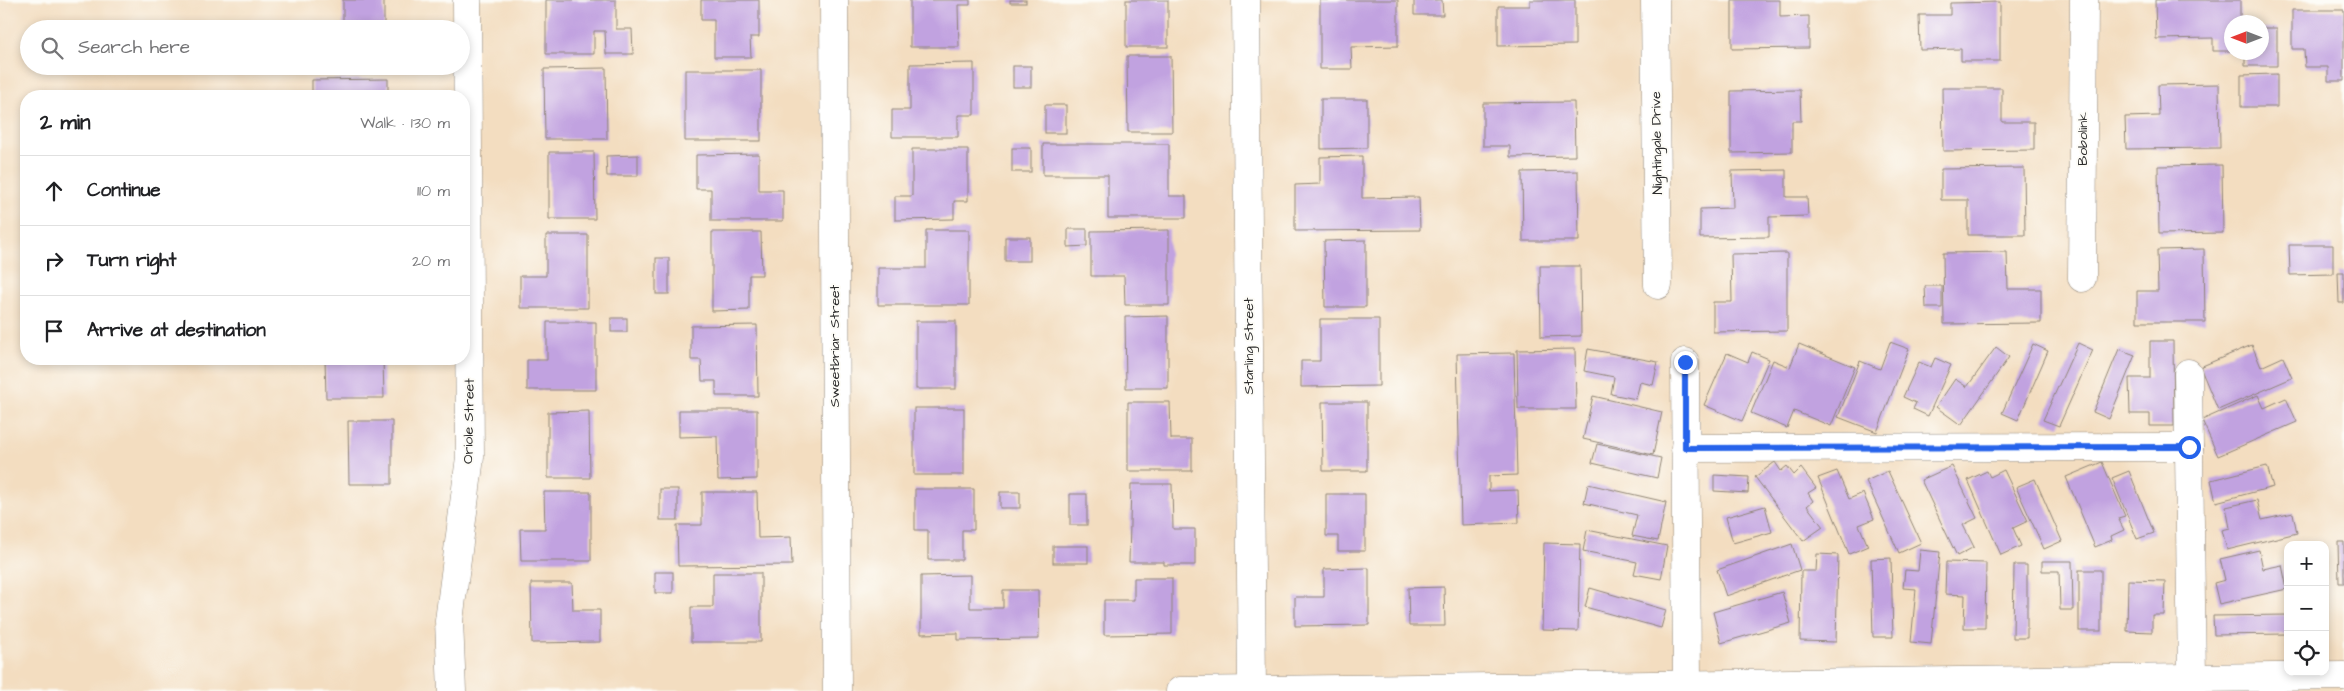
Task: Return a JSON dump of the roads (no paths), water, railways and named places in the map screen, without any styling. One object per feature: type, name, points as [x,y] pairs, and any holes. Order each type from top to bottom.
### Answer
[{"type":"street","name":"Oriole Street","points":[[467,0],[467,20]]},
{"type":"street","name":"Sweetbriar Street","points":[[834,0],[837,691]]},
{"type":"street","name":"Starling Street","points":[[1246,0],[1252,691]]},
{"type":"street","name":"Nightingale Drive","points":[[1656,0],[1658,285]]},
{"type":"street","name":"Bobolink","points":[[2082,278],[2084,0]]},
{"type":"street","name":"Oriole Street","points":[[467,75],[468,90]]},
{"type":"street","points":[[1685,362],[1688,684]]},
{"type":"street","name":"Oriole Street","points":[[452,691],[449,621],[470,456],[469,365]]},
{"type":"street","points":[[2188,373],[2192,679]]},
{"type":"street","points":[[1685,448],[2189,447]]},
{"type":"street","points":[[1180,691],[1660,688],[1688,684],[2090,685],[2192,679],[2344,676]]}]
